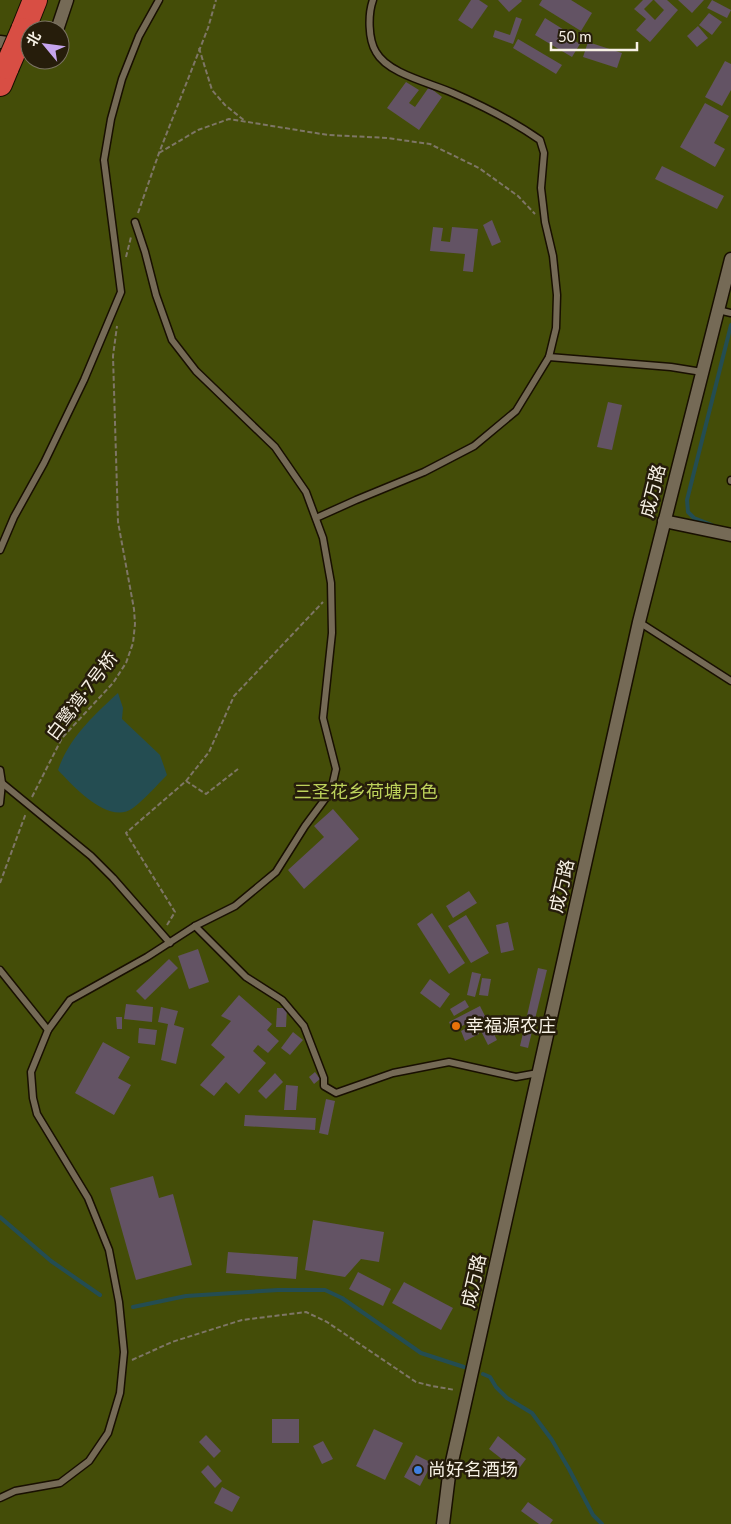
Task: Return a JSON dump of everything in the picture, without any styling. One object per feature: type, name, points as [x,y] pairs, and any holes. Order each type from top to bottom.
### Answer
[{"type":"highway","points":[[31,20],[35,0]]},
{"type":"highway","points":[[3,75],[20,49]]},
{"type":"street","points":[[60,20],[67,0]]},
{"type":"street","points":[[0,42],[20,39]]},
{"type":"street","name":"成万路","points":[[444,1524],[449,1475],[639,622],[731,260]]},
{"type":"street","points":[[664,522],[731,536]]},
{"type":"lane","points":[[0,550],[14,517],[44,463],[84,380],[121,292],[104,160],[111,119],[122,79],[139,36],[159,0]]},
{"type":"lane","points":[[316,518],[424,472],[474,446],[516,411],[549,357],[556,328],[557,295],[553,256],[545,222],[541,188],[544,153],[540,140],[520,126],[452,93],[393,69],[376,53],[371,36],[370,9],[373,0]]},
{"type":"lane","points":[[0,1498],[15,1492],[60,1483],[89,1461],[108,1433],[120,1393],[124,1352],[119,1302],[109,1250],[88,1198],[37,1114],[33,1098],[31,1072],[48,1030],[70,1000],[109,980],[195,926],[235,906],[276,872],[304,826],[331,790],[336,769],[329,748],[323,718],[332,633],[332,594],[323,538],[316,518],[306,492],[275,448],[196,370],[172,340],[156,295],[135,222]]},
{"type":"lane","points":[[718,310],[731,313]]},
{"type":"lane","points":[[549,357],[671,367],[702,372]]},
{"type":"lane","points":[[639,622],[731,680]]},
{"type":"lane","points":[[0,770],[2,783],[0,803]]},
{"type":"lane","points":[[2,783],[108,872],[170,943]]},
{"type":"lane","points":[[195,926],[246,977],[282,1000],[304,1026],[324,1078],[324,1086],[336,1093],[393,1073],[449,1062],[516,1077],[538,1073]]},
{"type":"lane","points":[[0,970],[48,1030]]},
{"type":"path","points":[[199,48],[212,90],[245,121]]},
{"type":"path","points":[[159,153],[198,130],[229,119],[328,135],[387,138],[430,144],[479,168],[518,196],[545,222]]},
{"type":"path","name":"白鹭湾·7号桥","points":[[0,884],[29,804],[62,738],[113,683],[126,664],[134,643],[134,609],[122,548]]},
{"type":"path","points":[[161,933],[175,912],[126,833],[186,781],[209,752],[234,696],[332,594]]},
{"type":"path","points":[[186,781],[206,794],[238,769]]},
{"type":"path","points":[[122,1364],[172,1342],[242,1320],[306,1312],[327,1322],[416,1382],[467,1392]]},
{"type":"green space","name":"三圣花乡荷塘月色","points":[[0,0],[731,0],[731,1524],[0,1524]]},
{"type":"water","points":[[118,693],[123,708],[122,719],[160,755],[167,775],[146,797],[133,808],[124,812],[113,812],[92,802],[58,770],[75,737]]},
{"type":"building","points":[[471,0],[479,0],[488,6],[472,29],[458,20]]},
{"type":"building","points":[[498,0],[521,0],[522,1],[509,12]]},
{"type":"building","points":[[542,0],[571,0],[592,13],[581,31],[539,5]]},
{"type":"building","points":[[643,0],[653,0],[644,9],[655,20],[664,10],[654,0],[667,0],[678,10],[650,42],[636,30],[646,19],[634,9]]},
{"type":"building","points":[[678,0],[704,0],[692,13]]},
{"type":"building","points":[[712,0],[731,10],[727,18],[707,8]]},
{"type":"building","points":[[709,13],[722,22],[712,35],[699,25]]},
{"type":"building","points":[[516,17],[522,19],[513,44],[493,37],[495,30],[510,35]]},
{"type":"building","points":[[545,18],[577,38],[575,41],[580,44],[572,57],[535,35]]},
{"type":"building","points":[[698,26],[708,38],[697,47],[687,36]]},
{"type":"building","points":[[518,39],[562,65],[556,74],[513,48]]},
{"type":"building","points":[[588,42],[622,53],[617,68],[583,57]]},
{"type":"building","points":[[725,61],[731,64],[731,90],[722,106],[705,97]]},
{"type":"building","points":[[406,82],[419,90],[409,103],[415,107],[429,87],[442,97],[419,130],[387,108]]},
{"type":"building","points":[[705,103],[729,116],[714,143],[725,149],[715,167],[680,147]]},
{"type":"building","points":[[662,166],[724,196],[717,209],[655,179]]},
{"type":"building","points":[[492,220],[501,242],[492,246],[483,225]]},
{"type":"building","points":[[433,227],[443,228],[441,241],[450,242],[452,227],[478,229],[473,272],[463,271],[465,254],[430,251]]},
{"type":"building","points":[[608,402],[622,405],[612,450],[597,447]]},
{"type":"building","points":[[333,809],[359,839],[304,889],[288,870],[324,837],[314,826]]},
{"type":"building","points":[[469,891],[477,903],[453,918],[446,906]]},
{"type":"building","points":[[432,913],[465,963],[449,974],[417,924]]},
{"type":"building","points":[[466,915],[489,953],[471,963],[448,926]]},
{"type":"building","points":[[508,922],[514,950],[501,953],[496,925]]},
{"type":"building","points":[[198,949],[209,982],[189,989],[178,956]]},
{"type":"building","points":[[169,959],[178,968],[145,1000],[136,991]]},
{"type":"building","points":[[538,968],[547,970],[528,1048],[520,1046]]},
{"type":"building","points":[[472,972],[481,974],[475,997],[467,995]]},
{"type":"building","points":[[482,978],[491,979],[488,996],[479,995]]},
{"type":"building","points":[[430,979],[450,994],[440,1008],[420,993]]},
{"type":"building","points":[[239,995],[272,1024],[267,1030],[279,1041],[268,1053],[258,1045],[253,1051],[266,1063],[239,1094],[226,1082],[214,1096],[200,1085],[225,1057],[211,1045],[231,1021],[221,1016]]},
{"type":"building","points":[[465,1000],[469,1007],[454,1016],[450,1009]]},
{"type":"building","points":[[126,1004],[153,1007],[152,1022],[124,1019]]},
{"type":"building","name":"幸福源农庄","points":[[480,1006],[497,1040],[488,1045],[475,1019],[453,1031],[449,1022]]},
{"type":"building","points":[[161,1007],[178,1011],[174,1025],[184,1028],[176,1064],[161,1060],[168,1024],[158,1022]]},
{"type":"building","points":[[277,1008],[287,1008],[286,1027],[276,1027]]},
{"type":"building","points":[[116,1017],[122,1017],[122,1029],[117,1029]]},
{"type":"building","points":[[474,1024],[479,1034],[465,1041],[461,1031]]},
{"type":"building","points":[[139,1028],[157,1030],[155,1045],[138,1043]]},
{"type":"building","points":[[293,1032],[303,1040],[290,1055],[281,1048]]},
{"type":"building","points":[[103,1042],[130,1057],[118,1078],[131,1085],[114,1115],[75,1093]]},
{"type":"building","points":[[315,1072],[320,1079],[314,1084],[309,1077]]},
{"type":"building","points":[[275,1073],[283,1082],[266,1099],[258,1091]]},
{"type":"building","points":[[286,1085],[298,1086],[296,1110],[284,1110]]},
{"type":"building","points":[[326,1099],[335,1101],[328,1135],[319,1133]]},
{"type":"building","points":[[245,1115],[316,1118],[315,1130],[244,1126]]},
{"type":"building","points":[[153,1176],[159,1198],[173,1194],[192,1265],[136,1280],[110,1188]]},
{"type":"building","points":[[313,1220],[384,1232],[379,1262],[361,1259],[345,1277],[305,1270]]},
{"type":"building","points":[[228,1252],[298,1257],[296,1279],[226,1273]]},
{"type":"building","points":[[358,1272],[391,1289],[383,1306],[349,1289]]},
{"type":"building","points":[[404,1282],[453,1308],[441,1330],[392,1303]]},
{"type":"building","points":[[272,1419],[299,1419],[299,1443],[272,1443]]},
{"type":"building","points":[[374,1429],[403,1443],[385,1480],[356,1466]]},
{"type":"building","points":[[206,1435],[221,1451],[214,1458],[199,1442]]},
{"type":"building","points":[[498,1436],[526,1459],[517,1471],[489,1449]]},
{"type":"building","points":[[323,1441],[333,1459],[322,1464],[313,1446]]},
{"type":"building","name":"尚好名酒场","points":[[416,1455],[432,1463],[420,1486],[404,1477]]},
{"type":"building","points":[[208,1465],[222,1481],[215,1488],[201,1472]]},
{"type":"building","points":[[222,1487],[240,1497],[232,1512],[214,1503]]},
{"type":"building","points":[[528,1502],[553,1520],[550,1524],[539,1524],[521,1511]]},
{"type":"waterway","points":[[712,525],[694,518],[688,512],[687,500],[731,325]]},
{"type":"waterway","points":[[0,1217],[51,1261],[100,1295]]},
{"type":"waterway","points":[[133,1307],[186,1296],[278,1290],[325,1290],[342,1298],[421,1353],[464,1367]]},
{"type":"waterway","points":[[483,1374],[490,1377],[496,1387],[507,1398],[532,1413],[552,1440],[593,1515],[602,1524]]},
{"type":"place","name":"幸福源农庄","points":[[456,1026]]},
{"type":"place","name":"尚好名酒场","points":[[418,1470]]}]
